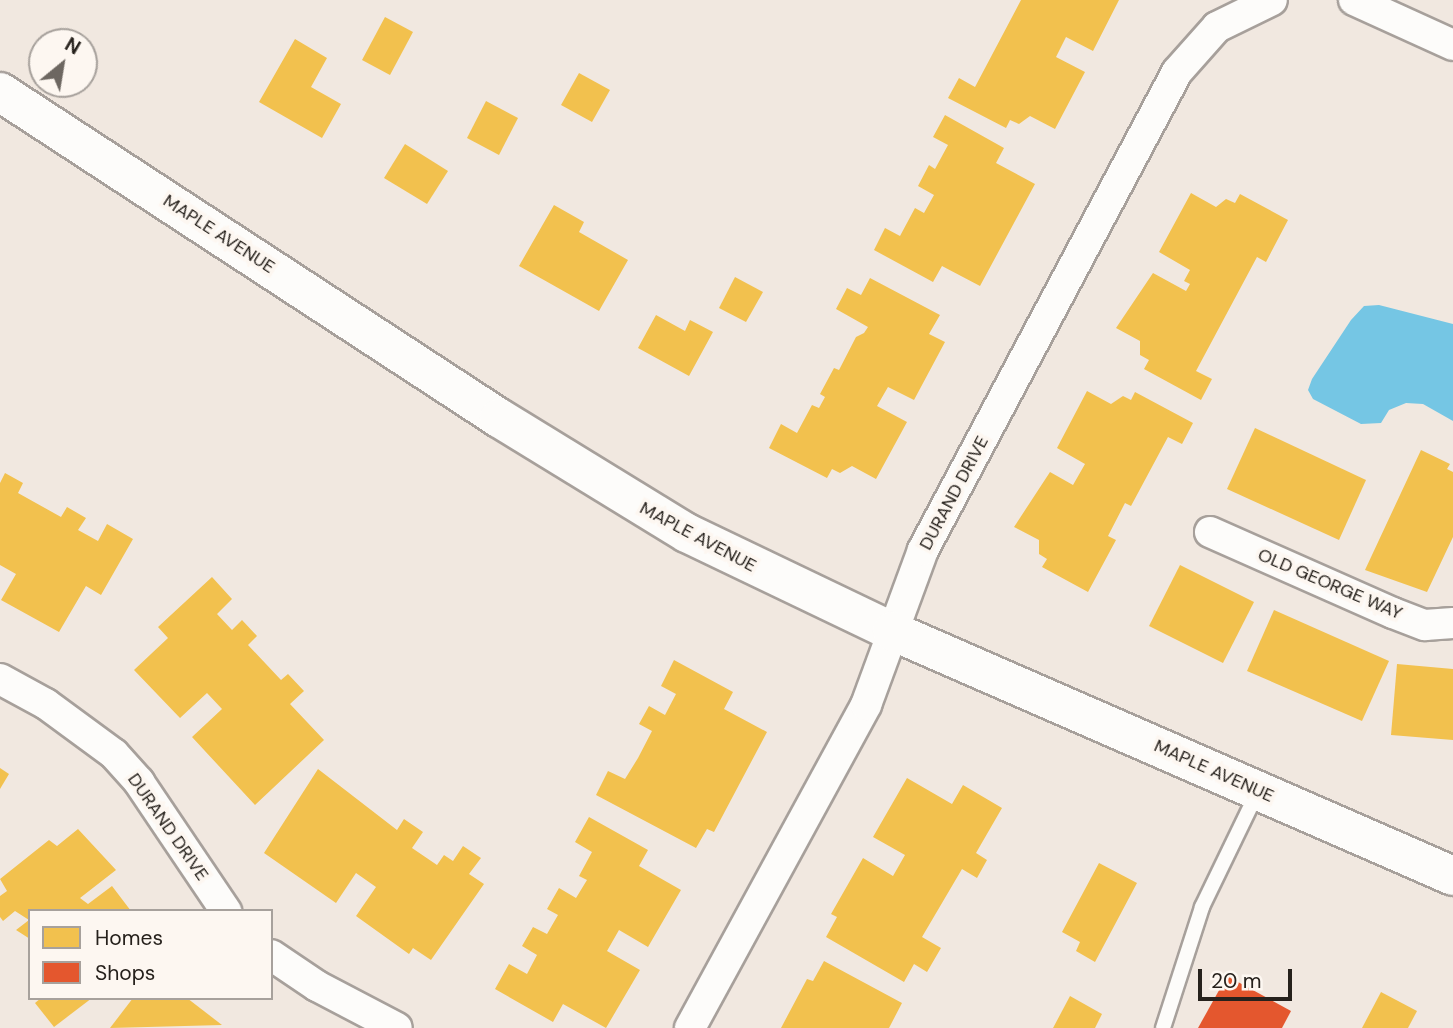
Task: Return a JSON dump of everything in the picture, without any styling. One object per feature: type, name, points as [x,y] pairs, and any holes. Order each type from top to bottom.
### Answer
[{"type":"main road","name":"MAPLE AVENUE","points":[[0,92],[609,488],[762,572],[1453,876]]},
{"type":"street","name":"DURAND DRIVE","points":[[690,1028],[866,705],[923,550],[1177,72],[1217,27],[1272,0]]},
{"type":"street","points":[[1354,0],[1453,45]]},
{"type":"street","name":"OLD GEORGE WAY","points":[[1210,532],[1425,625],[1453,623]]},
{"type":"street","name":"DURAND DRIVE","points":[[0,679],[46,704],[114,754],[139,782],[225,909]]},
{"type":"street","points":[[273,956],[317,986],[397,1028]]},
{"type":"lane","points":[[1163,1028],[1202,907],[1259,790]]},
{"type":"water","points":[[1379,305],[1453,324],[1453,421],[1423,404],[1406,403],[1389,410],[1381,423],[1361,424],[1313,399],[1308,390],[1312,379],[1351,320],[1364,306]]},
{"type":"building: Homes","points":[[1021,0],[1119,0],[1093,51],[1066,37],[1056,57],[1085,72],[1055,129],[1030,116],[1019,124],[1010,120],[1006,128],[948,98],[959,78],[975,87]]},
{"type":"building: Homes","points":[[385,17],[413,32],[390,75],[362,60]]},
{"type":"building: Homes","points":[[295,39],[327,58],[311,87],[341,104],[322,138],[259,102]]},
{"type":"building: Homes","points":[[579,73],[610,90],[592,122],[561,105]]},
{"type":"building: Homes","points":[[486,101],[518,118],[499,155],[467,138]]},
{"type":"building: Homes","points":[[945,115],[1004,148],[996,163],[1035,184],[980,286],[942,266],[933,282],[874,250],[885,228],[900,236],[915,208],[924,213],[934,195],[918,186],[929,165],[935,169],[948,145],[933,137]]},
{"type":"building: Homes","points":[[405,144],[448,171],[427,204],[384,178]]},
{"type":"building: Homes","points":[[1191,193],[1216,207],[1226,199],[1235,203],[1240,194],[1288,220],[1266,262],[1257,257],[1196,371],[1212,379],[1201,400],[1144,369],[1149,360],[1140,355],[1140,341],[1116,328],[1153,273],[1186,291],[1190,284],[1184,281],[1190,270],[1159,252]]},
{"type":"building: Homes","points":[[554,205],[584,222],[579,232],[628,260],[599,311],[519,266]]},
{"type":"building: Homes","points":[[735,277],[763,292],[746,322],[719,308]]},
{"type":"building: Homes","points":[[870,278],[940,315],[929,334],[945,342],[914,400],[888,387],[877,406],[907,422],[876,479],[852,466],[840,473],[832,469],[827,478],[769,448],[781,424],[797,433],[812,405],[819,408],[825,397],[820,394],[834,368],[839,370],[856,337],[868,327],[836,309],[847,288],[861,295]]},
{"type":"building: Homes","points":[[656,315],[685,331],[690,320],[713,332],[689,376],[638,348]]},
{"type":"building: Homes","points":[[1087,391],[1111,404],[1123,396],[1131,400],[1135,392],[1193,423],[1182,444],[1168,437],[1131,506],[1125,503],[1108,536],[1116,540],[1088,592],[1042,567],[1047,559],[1039,554],[1039,540],[1014,527],[1050,472],[1073,485],[1085,464],[1057,448]]},
{"type":"building: Homes","points":[[1255,428],[1366,480],[1339,540],[1227,489]]},
{"type":"building: Homes","points":[[1421,450],[1450,464],[1447,469],[1453,472],[1453,537],[1427,592],[1365,570]]},
{"type":"building: Homes","points":[[5,473],[23,483],[18,493],[61,517],[67,507],[86,518],[78,530],[98,541],[107,524],[133,539],[101,595],[86,586],[59,632],[1,600],[16,574],[0,565],[0,483]]},
{"type":"building: Homes","points":[[1180,565],[1254,602],[1223,663],[1149,626]]},
{"type":"building: Homes","points":[[212,577],[232,599],[217,614],[232,630],[242,620],[257,636],[248,645],[281,680],[288,674],[304,691],[290,704],[324,740],[255,805],[192,737],[222,709],[207,693],[180,718],[134,670],[168,638],[158,627]]},
{"type":"building: Homes","points":[[1274,610],[1389,661],[1362,721],[1247,671]]},
{"type":"building: Homes","points":[[674,660],[733,692],[724,709],[767,732],[714,832],[707,829],[696,848],[596,795],[608,771],[625,779],[638,758],[652,731],[639,724],[649,706],[665,715],[676,694],[661,686]]},
{"type":"building: Homes","points":[[1397,664],[1453,669],[1453,740],[1391,735]]},
{"type":"building: Homes","points":[[0,768],[9,774],[0,789]]},
{"type":"building: Homes","points":[[318,769],[397,830],[404,819],[423,832],[412,848],[437,865],[444,855],[453,861],[463,846],[481,858],[469,874],[484,884],[431,960],[413,948],[409,954],[356,916],[376,887],[356,873],[336,903],[264,853]]},
{"type":"building: Homes","points":[[907,778],[952,804],[963,785],[1002,808],[976,853],[987,860],[977,878],[962,869],[922,937],[941,948],[927,972],[914,964],[904,982],[826,937],[837,917],[831,914],[863,858],[893,876],[905,855],[873,837]]},
{"type":"building: Homes","points":[[589,817],[648,850],[639,866],[681,890],[648,947],[619,930],[607,951],[640,970],[606,1028],[563,1004],[553,1022],[495,989],[509,964],[527,974],[537,955],[522,946],[533,927],[547,934],[558,915],[547,909],[559,888],[576,898],[587,880],[579,876],[592,852],[575,842]]},
{"type":"building: Homes","points":[[78,829],[116,870],[80,898],[88,904],[112,886],[129,909],[28,909],[28,919],[15,911],[3,921],[0,917],[0,896],[7,891],[0,879],[49,840],[57,846]]},
{"type":"building: Homes","points":[[1099,863],[1137,883],[1095,962],[1076,951],[1080,942],[1062,932]]},
{"type":"building: Homes","points":[[28,921],[28,938],[16,930]]},
{"type":"building: Homes","points":[[824,961],[902,1003],[889,1028],[781,1028],[807,979],[813,981]]},
{"type":"building: Homes","points":[[1381,992],[1417,1011],[1408,1028],[1362,1028]]},
{"type":"building: Homes","points":[[1070,996],[1102,1014],[1095,1028],[1053,1028]]},
{"type":"building: Homes","points":[[39,1000],[89,1000],[54,1027],[35,1003]]},
{"type":"building: Homes","points":[[131,1000],[190,1000],[222,1025],[110,1028]]},
{"type":"building: Shops","points":[[1227,976],[1291,1011],[1282,1028],[1198,1028]]}]
